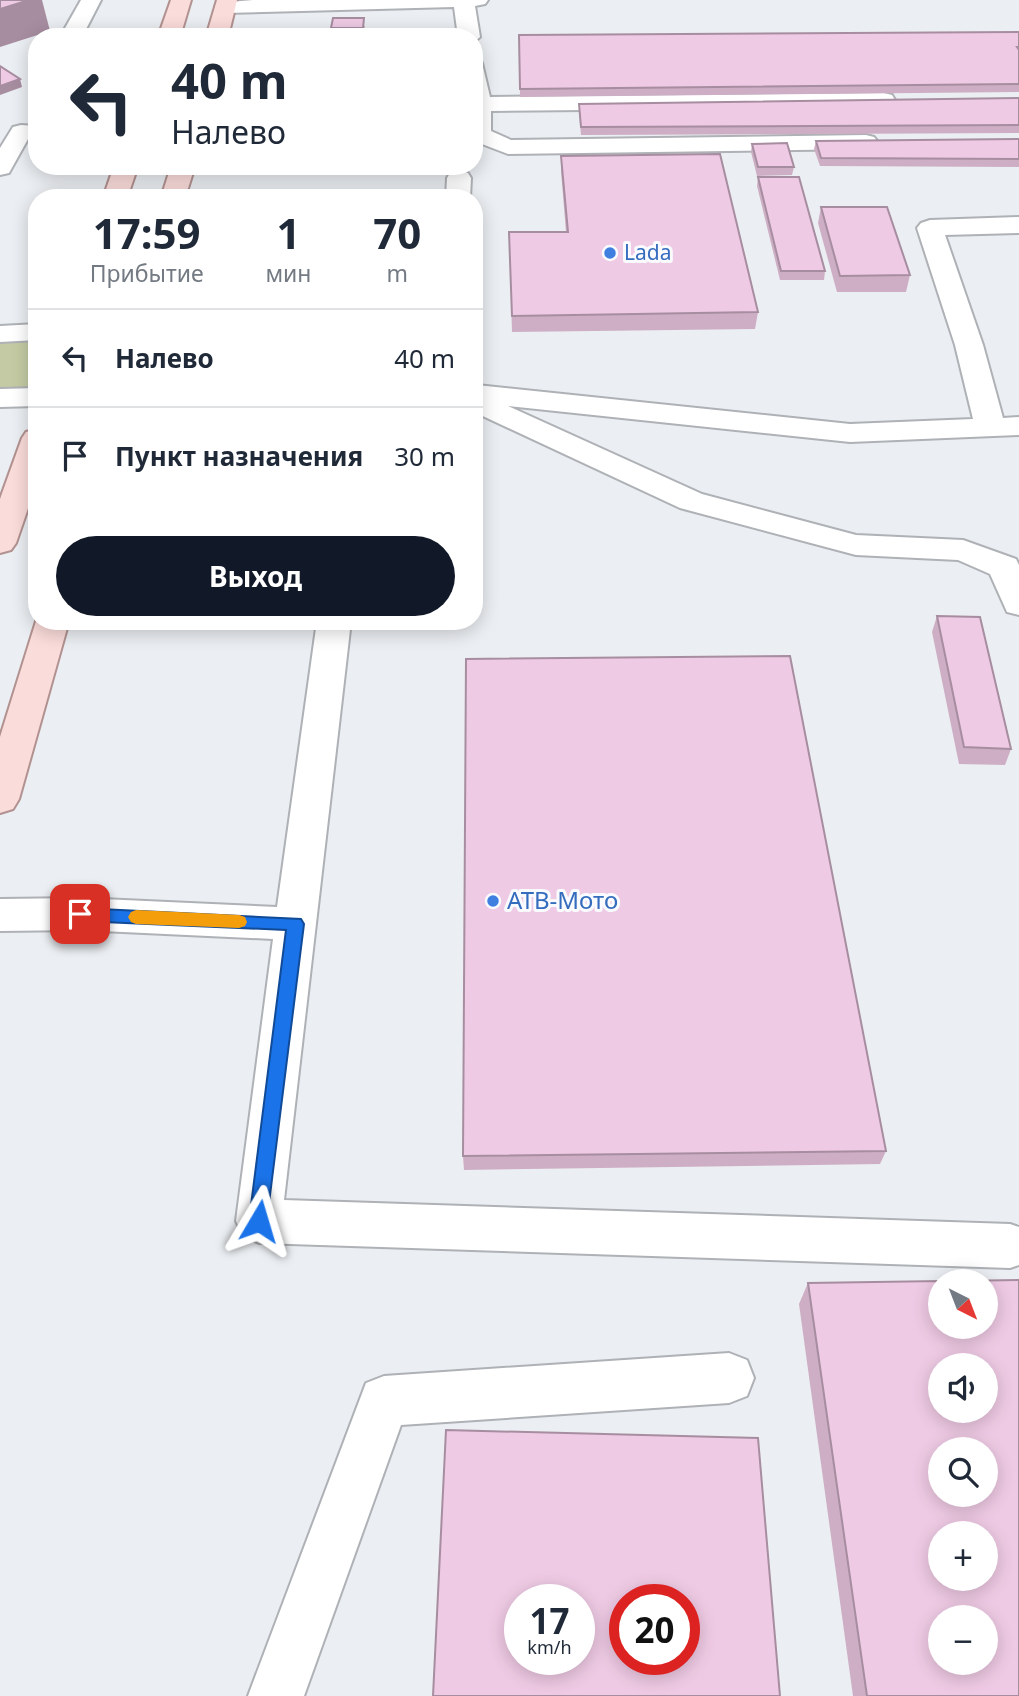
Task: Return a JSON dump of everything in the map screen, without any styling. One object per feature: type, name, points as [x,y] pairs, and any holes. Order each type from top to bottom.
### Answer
[{"type":"main road","points":[[172,28],[181,0]]},
{"type":"main road","points":[[219,28],[226,3]]},
{"type":"main road","points":[[0,543],[28,464]]},
{"type":"main road","points":[[0,799],[49,630]]},
{"type":"street","points":[[76,28],[91,0]]},
{"type":"street","points":[[226,3],[303,16],[471,1],[470,28]]},
{"type":"street","points":[[483,104],[908,100]]},
{"type":"street","points":[[0,168],[22,127]]},
{"type":"street","points":[[483,137],[508,147],[895,142]]},
{"type":"street","points":[[483,394],[850,433],[1005,426],[969,345],[930,228],[1019,225]]},
{"type":"street","points":[[0,334],[28,332]]},
{"type":"street","points":[[0,398],[28,397]]},
{"type":"street","points":[[483,405],[526,428],[691,501],[856,545],[963,550],[1004,567],[1019,604]]},
{"type":"street","points":[[333,630],[259,1221],[1010,1246]]},
{"type":"street","points":[[0,915],[80,914],[295,924]]},
{"type":"street","points":[[276,1696],[384,1401],[729,1378]]},
{"type":"green space","points":[[28,332],[28,397],[0,398],[0,334]]},
{"type":"building","points":[[0,0],[29,0],[0,9]]},
{"type":"building","points":[[333,18],[364,18],[363,28],[331,28]]},
{"type":"building","points":[[1019,32],[1019,84],[520,89],[519,35]]},
{"type":"building","points":[[0,66],[20,79],[0,86]]},
{"type":"building","points":[[1019,98],[1019,125],[581,127],[579,104]]},
{"type":"building","points":[[1019,139],[1019,159],[821,158],[816,141]]},
{"type":"building","points":[[787,143],[794,167],[758,167],[752,144]]},
{"type":"building","points":[[720,154],[758,312],[512,316],[509,232],[568,232],[561,156]]},
{"type":"building","points":[[758,177],[799,177],[825,271],[781,271]]},
{"type":"building","points":[[821,207],[887,207],[910,275],[840,276]]},
{"type":"building","points":[[937,616],[980,617],[1011,749],[964,747]]},
{"type":"building","points":[[790,656],[886,1151],[463,1156],[466,659]]},
{"type":"building","points":[[998,1280],[1019,1280],[1019,1696],[867,1696],[808,1283],[928,1281],[928,1339],[998,1339]]},
{"type":"building","points":[[446,1430],[758,1438],[780,1696],[433,1696]]},
{"type":"slow traffic","points":[[136,917],[239,922]]},
{"type":"place","name":"Lada","points":[[610,253]]},
{"type":"place","name":"АТВ-Мото","points":[[493,901]]},
{"type":"route","points":[[80,914],[295,924],[259,1221]]}]
